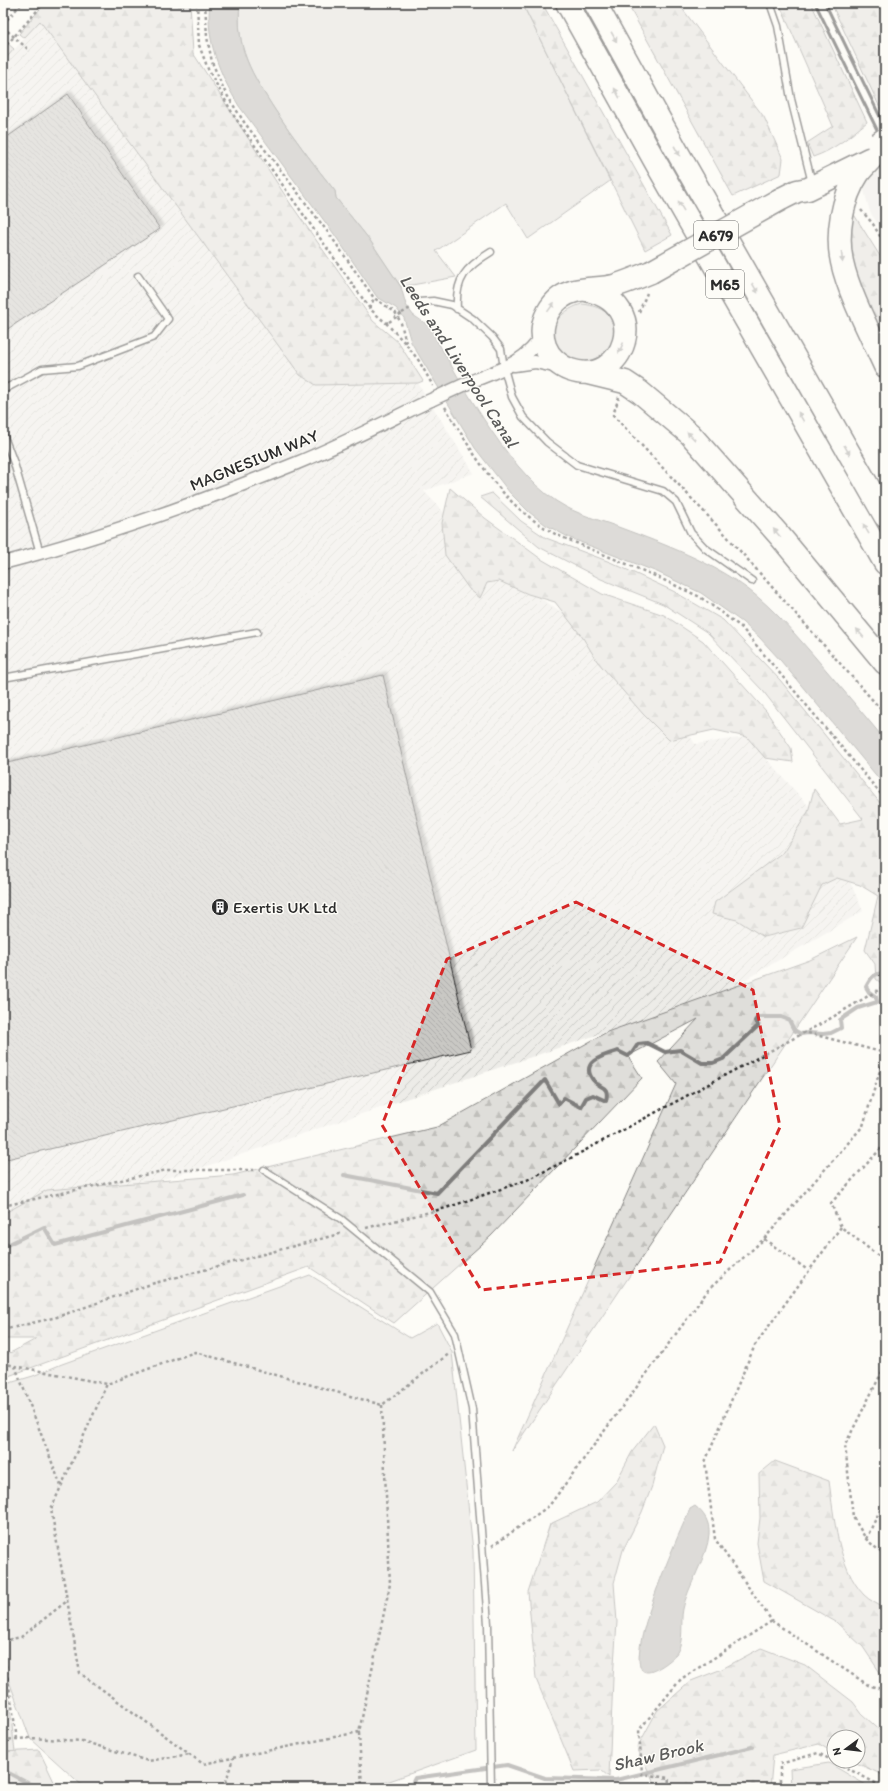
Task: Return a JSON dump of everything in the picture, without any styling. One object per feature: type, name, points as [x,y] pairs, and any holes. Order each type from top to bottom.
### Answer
[{"type":"highway","name":"M65","points":[[567,3],[660,170],[885,563]]},
{"type":"highway","name":"M65","points":[[595,3],[678,153],[885,516]]},
{"type":"highway","name":"A679","points":[[586,290],[599,293],[610,299],[619,309],[624,322],[625,336],[622,350],[613,361],[602,369],[588,373],[576,372],[565,368],[556,362],[548,353],[543,334],[545,318],[556,301],[575,291],[614,286],[651,272],[800,188],[880,148]]},
{"type":"highway","points":[[880,148],[858,175],[848,196],[841,218],[842,261],[848,282],[885,366]]},
{"type":"highway","name":"A679","points":[[624,322],[634,292],[651,272]]},
{"type":"highway","points":[[588,373],[624,382],[631,392],[690,434],[779,535],[885,663]]},
{"type":"street","name":"MAGNESIUM WAY","points":[[3,563],[125,528],[221,493],[298,462],[436,397],[506,367],[530,352],[543,334]]},
{"type":"street","name":"MAGNESIUM WAY","points":[[506,367],[535,362],[565,368]]},
{"type":"lane","points":[[770,3],[778,26],[791,99],[800,188]]},
{"type":"lane","points":[[457,309],[456,299],[459,284],[463,275],[476,261],[491,252]]},
{"type":"lane","points":[[3,390],[42,369],[78,366],[154,337],[168,319],[138,276]]},
{"type":"lane","points":[[419,302],[433,302],[452,305],[472,319],[492,337],[501,349],[512,398],[523,417],[547,442],[577,465],[663,491],[676,502],[692,533],[705,548],[752,581]]},
{"type":"lane","points":[[3,434],[14,463],[40,553]]},
{"type":"lane","points":[[3,678],[257,632]]},
{"type":"lane","points":[[264,1170],[341,1219],[430,1292],[455,1334],[472,1409],[488,1624],[491,1788]]},
{"type":"path","points":[[22,3],[3,25],[30,51]]},
{"type":"path","points":[[3,49],[44,3]]},
{"type":"path","points":[[197,3],[199,45],[208,69],[234,116],[370,309],[388,323],[419,361],[436,397],[497,485],[512,502],[544,528],[557,536],[653,574],[700,597],[741,627],[885,799]]},
{"type":"path","points":[[205,3],[207,37],[212,62],[225,92],[244,122],[330,235],[374,298],[395,312],[401,323],[406,344]]},
{"type":"path","points":[[370,309],[374,298]]},
{"type":"path","points":[[388,323],[402,313]]},
{"type":"path","points":[[631,392],[613,415],[724,533],[885,714]]},
{"type":"path","points":[[3,1330],[57,1317],[151,1284],[355,1230],[446,1208],[527,1180],[826,1021],[885,986]]},
{"type":"path","points":[[483,1552],[549,1506],[709,1289],[764,1240],[863,1126],[885,1053],[808,1033]]},
{"type":"path","points":[[885,1144],[831,1203],[841,1227],[885,1261]]},
{"type":"path","points":[[3,1206],[167,1170],[264,1170]]},
{"type":"path","points":[[841,1227],[755,1345],[705,1462],[715,1539],[772,1621],[868,1685],[885,1690]]},
{"type":"path","points":[[764,1240],[809,1271]]},
{"type":"path","points":[[382,1404],[458,1347]]},
{"type":"path","points":[[3,1364],[107,1384],[195,1352],[382,1404]]},
{"type":"path","points":[[15,1366],[61,1486]]},
{"type":"path","points":[[885,1366],[845,1445],[853,1517],[866,1539],[885,1556]]},
{"type":"path","points":[[107,1384],[51,1509],[80,1673],[203,1764],[359,1732]]},
{"type":"path","points":[[362,1788],[359,1732],[390,1584],[382,1404]]},
{"type":"path","points":[[866,1539],[885,1500]]},
{"type":"path","points":[[3,1641],[21,1638],[67,1601]]},
{"type":"path","points":[[668,1788],[668,1778],[642,1774],[639,1730],[682,1679],[772,1621]]},
{"type":"path","points":[[3,1647],[16,1739]]},
{"type":"path","points":[[3,1740],[82,1741],[148,1761],[190,1754]]},
{"type":"path","points":[[780,1788],[780,1764],[818,1753],[885,1788]]},
{"type":"path","points":[[224,1788],[233,1758]]},
{"type":"highlighted area","points":[[576,902],[753,990],[780,1127],[720,1262],[481,1290],[382,1125],[447,959]]},
{"type":"shaded area","points":[[210,3],[240,3],[240,34],[243,48],[252,72],[259,85],[289,131],[335,191],[336,198],[369,239],[401,287],[406,305],[413,315],[432,328],[436,339],[461,383],[492,432],[527,476],[546,494],[566,507],[687,554],[719,570],[758,597],[799,639],[885,740],[885,786],[781,661],[759,637],[742,622],[701,593],[657,572],[570,538],[546,525],[529,512],[510,493],[475,448],[411,342],[404,318],[396,308],[377,297],[334,234],[239,106],[220,70],[212,44],[209,17]]},
{"type":"shaded area","points":[[40,21],[300,375],[316,385],[418,383],[474,473],[424,491],[499,572],[645,665],[695,744],[747,737],[823,822],[863,911],[724,992],[210,1165],[3,1228],[3,62]]},
{"type":"shaded area","points":[[885,159],[885,235],[870,212],[864,191],[869,179]]},
{"type":"shaded area","points":[[695,1506],[706,1518],[709,1530],[708,1543],[685,1600],[682,1614],[679,1649],[673,1658],[659,1668],[643,1671],[639,1657],[643,1634],[652,1604],[663,1572],[685,1520],[690,1509]]},
{"type":"green space","points":[[45,3],[190,3],[193,53],[290,203],[373,321],[398,342],[423,381],[418,383],[316,385],[300,375],[40,21],[24,38],[19,34]]},
{"type":"green space","points":[[240,3],[522,3],[610,181],[528,239],[506,203],[436,251],[456,277],[401,287],[369,239],[336,198],[335,191],[289,131],[259,85],[252,72],[243,48],[239,19]]},
{"type":"green space","points":[[522,3],[542,3],[672,235],[645,250]]},
{"type":"green space","points":[[627,3],[678,3],[764,117],[783,159],[781,174],[733,196]]},
{"type":"green space","points":[[779,3],[811,3],[867,122],[835,147],[813,157],[807,143],[833,126]]},
{"type":"green space","points":[[831,3],[883,3],[885,5],[885,110],[882,112]]},
{"type":"green space","points":[[6,42],[14,49],[3,62],[3,45]]},
{"type":"green space","points":[[853,213],[885,264],[885,344],[852,267],[850,241]]},
{"type":"green space","points":[[582,304],[597,307],[606,312],[610,316],[614,325],[614,344],[594,365],[565,359],[557,347],[553,336],[555,323],[559,318],[570,309]]},
{"type":"green space","points":[[450,488],[485,518],[541,559],[602,594],[664,615],[703,641],[766,711],[791,748],[793,762],[765,758],[747,737],[714,730],[669,740],[643,714],[597,661],[583,638],[555,602],[528,594],[499,581],[487,583],[480,598],[469,589],[445,555],[442,523]]},
{"type":"green space","points":[[492,493],[521,521],[546,538],[610,562],[673,591],[723,620],[780,680],[885,809],[885,986],[876,979],[875,964],[865,950],[878,896],[860,885],[837,878],[822,885],[801,928],[764,937],[737,920],[712,914],[715,902],[783,852],[808,812],[814,789],[840,824],[863,819],[763,691],[708,633],[663,604],[601,579],[539,547],[480,497]]},
{"type":"green space","points":[[857,937],[512,1451],[676,1084],[658,1062],[698,1019],[628,1056],[642,1078],[491,1236],[394,1323],[309,1267],[3,1378],[3,1355],[12,1352],[36,1339],[3,1339],[3,1214],[47,1190],[233,1175],[437,1127],[607,1032],[810,960]]},
{"type":"green space","points":[[310,1275],[410,1338],[437,1323],[452,1352],[473,1551],[476,1750],[370,1788],[85,1788],[30,1738],[6,1673],[15,1752],[3,1752],[3,1385],[33,1376],[62,1364]]},
{"type":"green space","points":[[654,1424],[663,1445],[652,1486],[642,1512],[623,1550],[614,1583],[617,1622],[609,1777],[601,1770],[574,1771],[536,1679],[528,1592],[550,1524],[597,1502],[616,1482],[632,1452]]},
{"type":"green space","points":[[775,1461],[829,1481],[835,1526],[848,1571],[855,1584],[864,1595],[885,1609],[885,1680],[863,1647],[836,1622],[764,1581],[757,1543],[760,1518],[759,1474]]},
{"type":"green space","points":[[761,1648],[805,1665],[853,1702],[862,1714],[885,1735],[885,1776],[866,1767],[866,1729],[826,1729],[826,1748],[819,1744],[773,1755],[770,1788],[657,1788],[637,1748],[657,1711],[691,1681],[722,1669]]},
{"type":"green space","points":[[39,1750],[57,1788],[3,1788],[3,1752]]},
{"type":"green space","points":[[826,1763],[826,1769],[839,1769],[871,1788],[791,1788],[790,1769]]},
{"type":"building","points":[[68,94],[160,229],[3,332],[3,140]]},
{"type":"building","name":"Exertis UK Ltd","points":[[383,675],[471,1050],[7,1159],[3,1141],[3,764]]},
{"type":"waterway","points":[[344,1175],[437,1193],[545,1080],[559,1104],[564,1098],[581,1107],[586,1098],[593,1095],[606,1101],[607,1096],[605,1089],[595,1083],[590,1073],[589,1068],[591,1064],[601,1057],[618,1051],[628,1056],[638,1044],[647,1043],[665,1052],[680,1050],[702,1063],[713,1063],[723,1059],[759,1025],[755,1021],[758,1017],[781,1017],[789,1020],[794,1030],[801,1034],[831,1033],[841,1028],[840,1020],[858,1008],[877,1002],[876,997],[869,992],[866,987],[873,976],[885,973]]},
{"type":"waterway","points":[[3,1247],[44,1227],[55,1245],[243,1195]]},
{"type":"waterway","name":"Shaw Brook","points":[[410,1788],[415,1778],[507,1765],[545,1778],[616,1780],[752,1747]]},
{"type":"waterway","name":"Shaw Brook","points":[[3,1770],[37,1788]]},
{"type":"railway","points":[[815,3],[885,146]]},
{"type":"railway","points":[[825,3],[885,127]]},
{"type":"place","name":"Exertis UK Ltd","points":[[220,907]]},
{"type":"water label","name":"Leeds and Liverpool Canal","points":[[459,361]]}]
